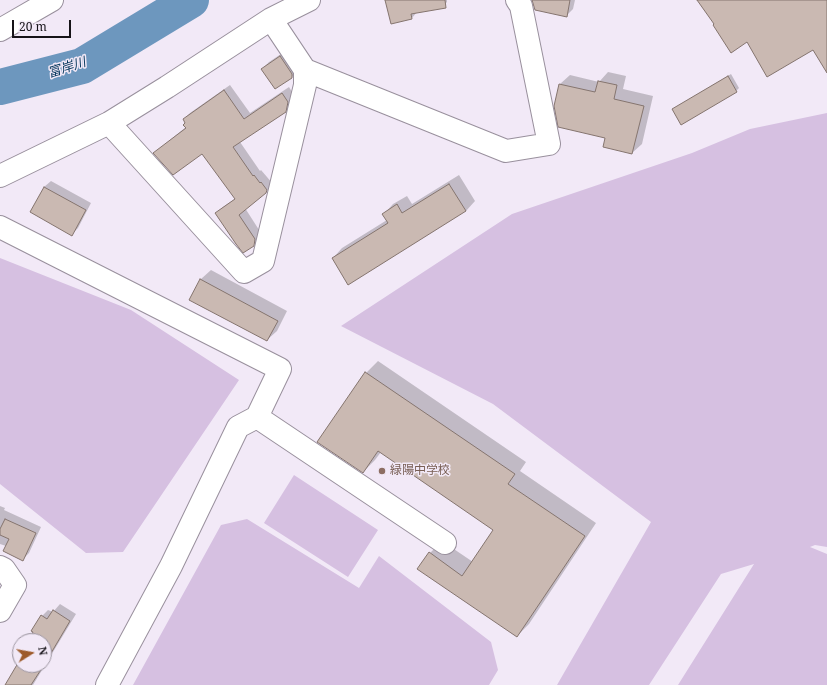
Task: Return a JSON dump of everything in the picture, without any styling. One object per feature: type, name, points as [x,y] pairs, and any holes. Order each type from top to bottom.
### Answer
[{"type":"street","points":[[0,30],[52,0]]},
{"type":"street","points":[[0,176],[109,123],[271,19],[309,0]]},
{"type":"street","points":[[271,19],[306,70],[506,150],[549,144],[521,6],[517,0]]},
{"type":"street","points":[[109,123],[244,272],[263,261],[305,85],[306,70]]},
{"type":"street","points":[[0,227],[280,369],[257,417],[238,427],[171,566],[107,685]]},
{"type":"street","points":[[257,417],[445,543]]},
{"type":"street","points":[[0,567],[4,569],[15,585],[0,611]]},
{"type":"shaded area","points":[[827,113],[827,547],[815,545],[810,547],[827,554],[827,685],[678,685],[754,564],[721,574],[649,685],[557,685],[651,522],[493,404],[341,326],[512,214],[692,153],[750,129]]},
{"type":"shaded area","points":[[0,258],[131,310],[239,380],[123,552],[86,553],[0,484]]},
{"type":"shaded area","points":[[294,475],[378,530],[348,577],[264,523]]},
{"type":"shaded area","points":[[247,519],[359,588],[379,556],[491,642],[498,670],[489,685],[133,685],[221,525]]},
{"type":"building","points":[[385,0],[445,0],[446,8],[411,14],[412,19],[391,24]]},
{"type":"building","points":[[532,0],[570,0],[567,17],[535,10]]},
{"type":"building","points":[[697,0],[827,0],[827,73],[813,50],[767,77],[747,42],[731,53],[713,25],[714,24]]},
{"type":"building","points":[[280,56],[292,74],[292,78],[275,89],[261,69]]},
{"type":"building","points":[[728,76],[737,92],[681,125],[672,109]]},
{"type":"building","points":[[598,81],[617,85],[614,99],[644,106],[632,154],[603,147],[605,138],[558,127],[554,106],[559,84],[595,92]]},
{"type":"building","points":[[224,90],[244,119],[282,93],[288,102],[286,112],[233,147],[253,176],[254,175],[267,190],[266,193],[239,215],[255,239],[254,246],[243,253],[215,213],[235,199],[202,154],[173,175],[153,153],[186,128],[183,125],[185,123],[183,119]]},
{"type":"building","points":[[449,184],[466,211],[348,285],[332,258],[388,223],[382,214],[397,204],[402,213]]},
{"type":"building","points":[[44,187],[86,210],[72,236],[30,212]]},
{"type":"building","points":[[200,279],[278,321],[267,341],[189,300]]},
{"type":"building","points":[[365,372],[515,474],[508,484],[585,536],[517,637],[417,569],[429,552],[462,576],[493,530],[378,451],[363,473],[317,442]]},
{"type":"building","points":[[5,519],[36,533],[23,561],[3,551],[9,539],[0,535],[0,529]]},
{"type":"building","points":[[53,610],[70,621],[52,651],[52,633],[32,633],[31,631],[41,615],[47,619]]},
{"type":"building","points":[[12,673],[39,673],[31,685],[5,685]]},
{"type":"waterway","name":"富岸川","points":[[0,87],[82,66],[191,0]]},
{"type":"place","name":"緑陽中学校","points":[[382,471]]}]
